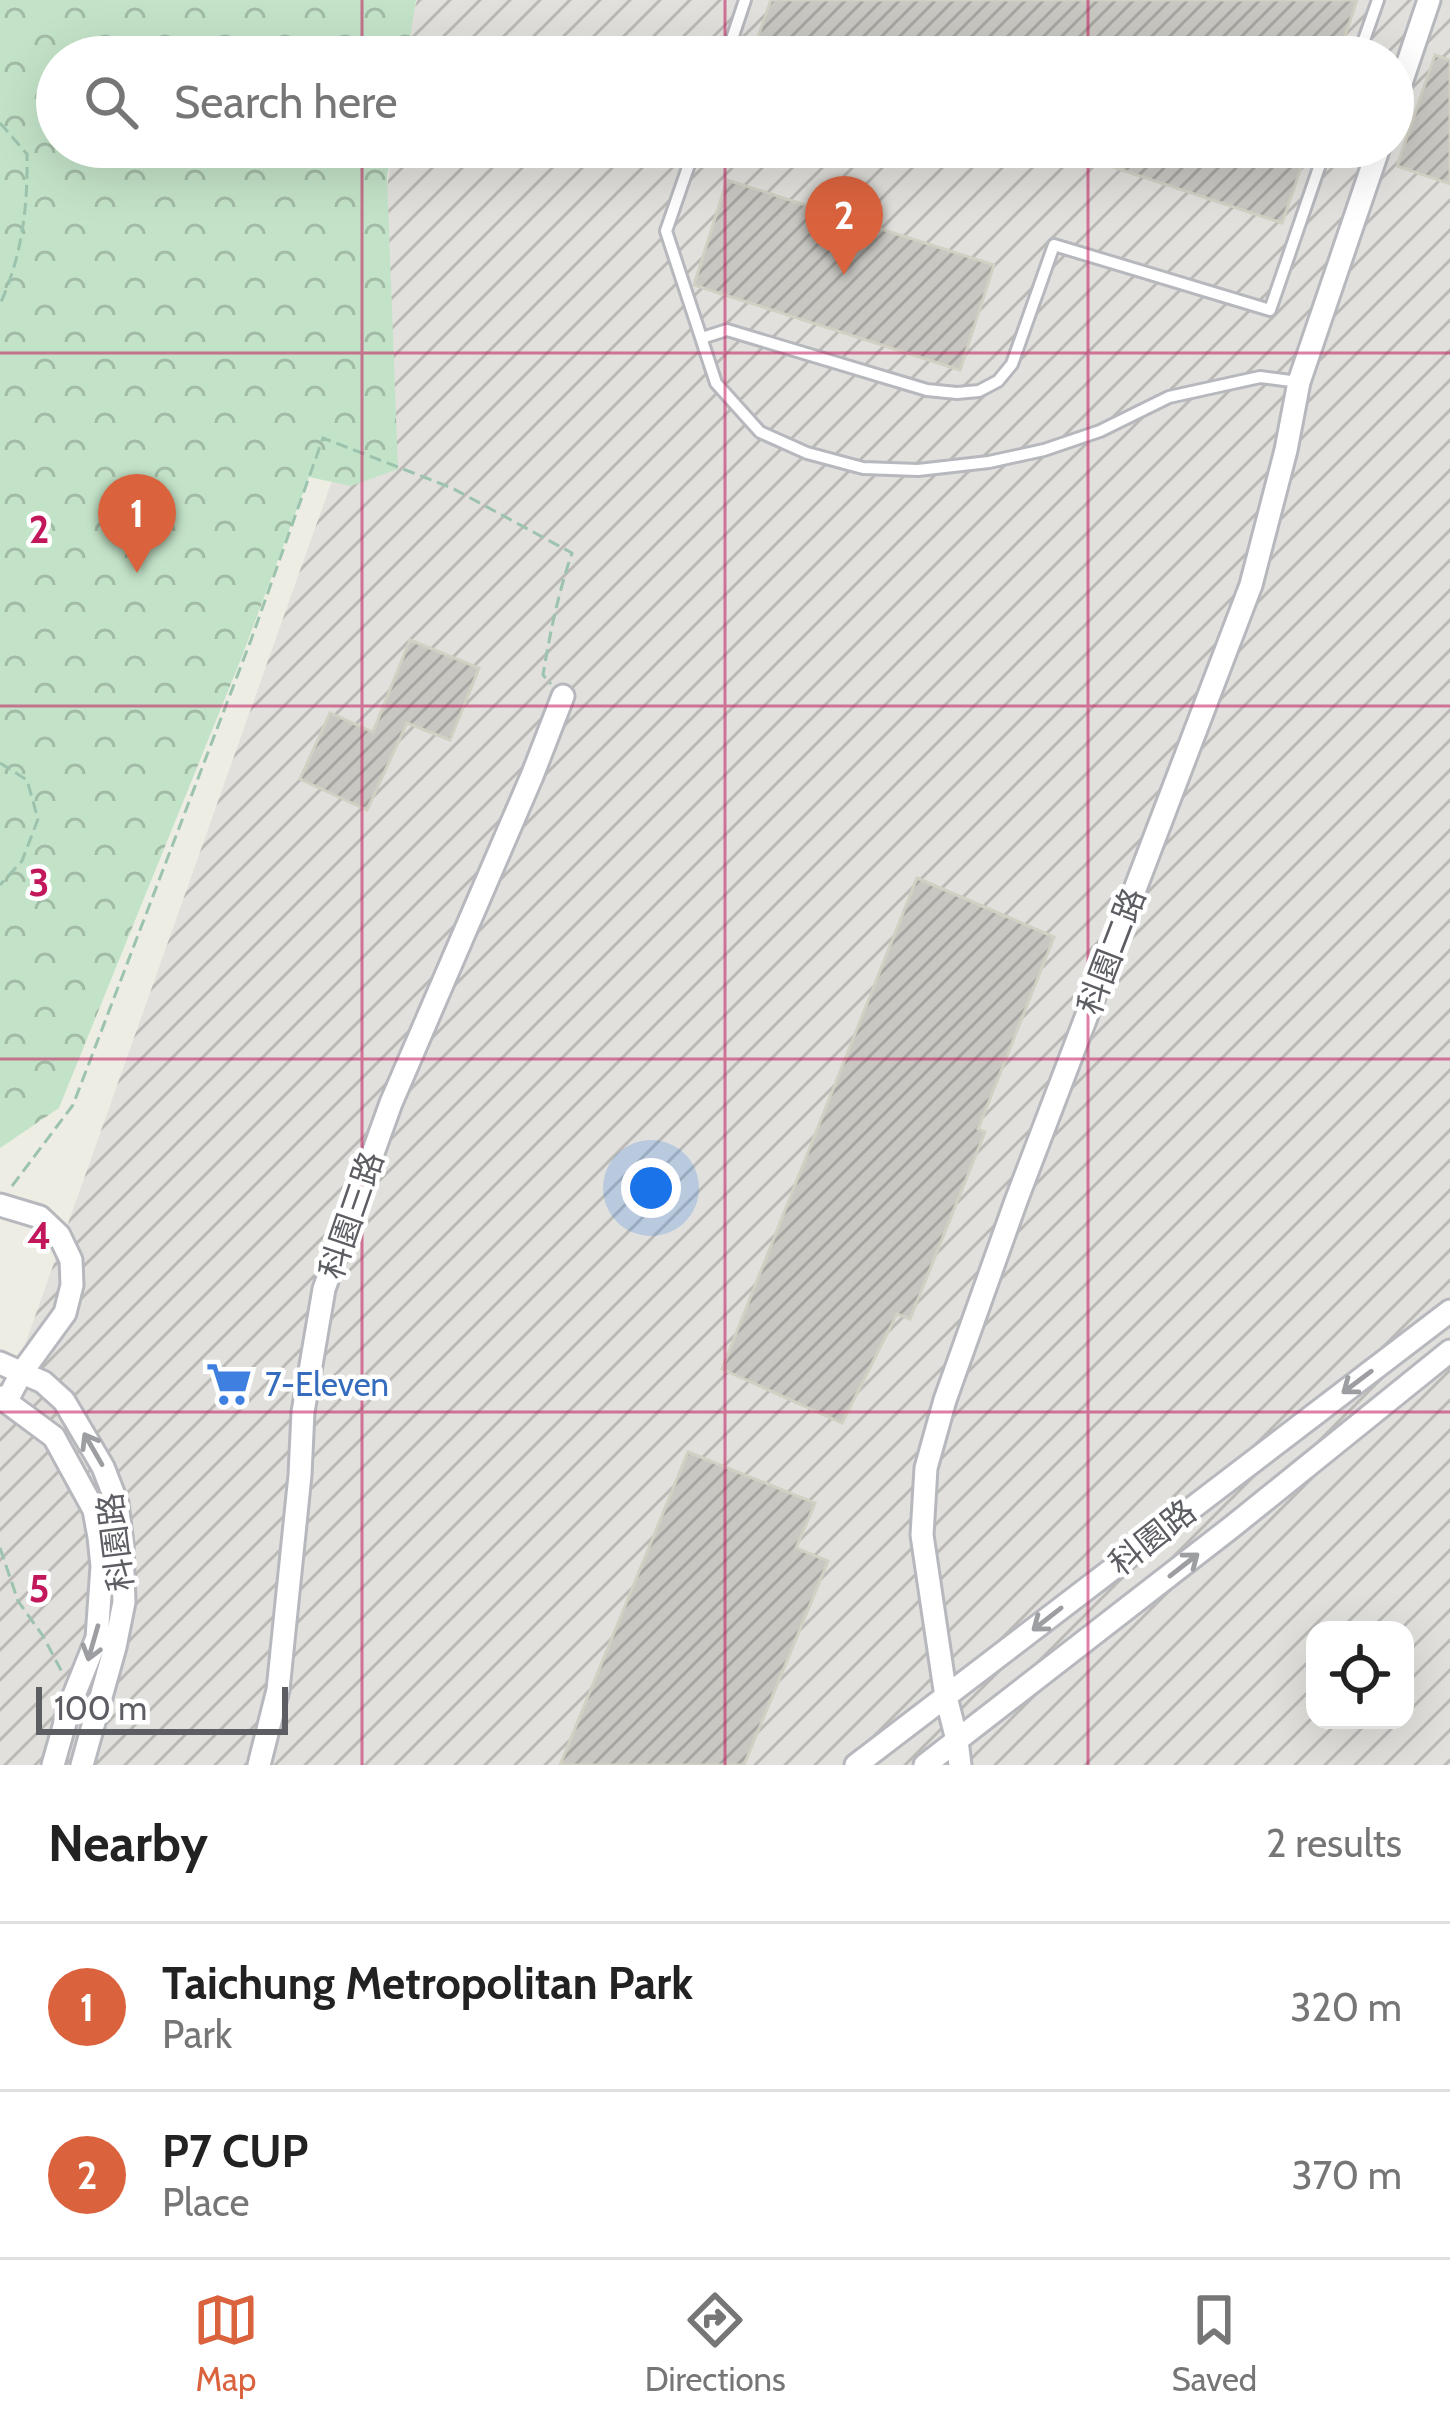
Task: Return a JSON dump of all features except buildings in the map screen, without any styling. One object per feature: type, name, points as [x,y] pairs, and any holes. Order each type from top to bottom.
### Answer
[{"type":"street","points":[[1414,46],[1430,0]]},
{"type":"street","name":"科園二路","points":[[960,1765],[922,1535],[926,1468],[945,1400],[1016,1201],[1251,585],[1299,382],[1372,168]]},
{"type":"street","name":"科園三路","points":[[259,1765],[278,1690],[303,1412],[324,1288],[391,1103],[563,696]]},
{"type":"street","points":[[3,1400],[64,1313],[71,1285],[71,1260],[59,1235],[6,1195]]},
{"type":"street","name":"科園路","points":[[856,1765],[1450,1311]]},
{"type":"street","name":"科園路","points":[[925,1765],[1450,1351]]},
{"type":"street","name":"科園路","points":[[0,1364],[44,1382],[64,1401],[103,1466],[117,1503],[124,1602],[82,1765]]},
{"type":"street","name":"科園路","points":[[3,1400],[54,1437],[94,1510],[102,1566],[97,1638],[53,1765]]},
{"type":"lane","points":[[733,36],[746,0]]},
{"type":"lane","points":[[1365,36],[1378,0]]},
{"type":"lane","points":[[687,168],[665,231],[716,382],[760,432],[807,453],[863,468],[918,470],[989,462],[1100,431],[1169,397],[1259,377],[1299,382]]},
{"type":"lane","points":[[701,338],[728,330],[927,390],[979,391],[998,381],[1012,364],[1054,245],[1270,310],[1319,168]]},
{"type":"path","points":[[0,123],[27,154],[28,195],[15,272],[0,304]]},
{"type":"path","points":[[6,1195],[73,1105],[323,438],[452,488],[572,554],[558,594],[543,675],[563,696]]},
{"type":"path","points":[[0,763],[26,780],[38,819],[22,861],[0,885]]},
{"type":"path","points":[[0,1548],[18,1601],[61,1666],[70,1705]]},
{"type":"shaded area","points":[[417,0],[1450,0],[1450,1765],[0,1765],[0,1415],[335,472],[366,332],[390,168],[1414,168],[1414,36],[409,36]]},
{"type":"green space","points":[[0,0],[416,0],[410,36],[36,36],[36,168],[388,168],[398,469],[351,486],[309,477],[241,659],[59,1108],[0,1148]]},
{"type":"place","name":"P7 CUP","points":[[844,275]]},
{"type":"place","name":"Taichung Metropolitan Park","points":[[137,573]]},
{"type":"place","name":"7-Eleven","points":[[229,1384]]}]
